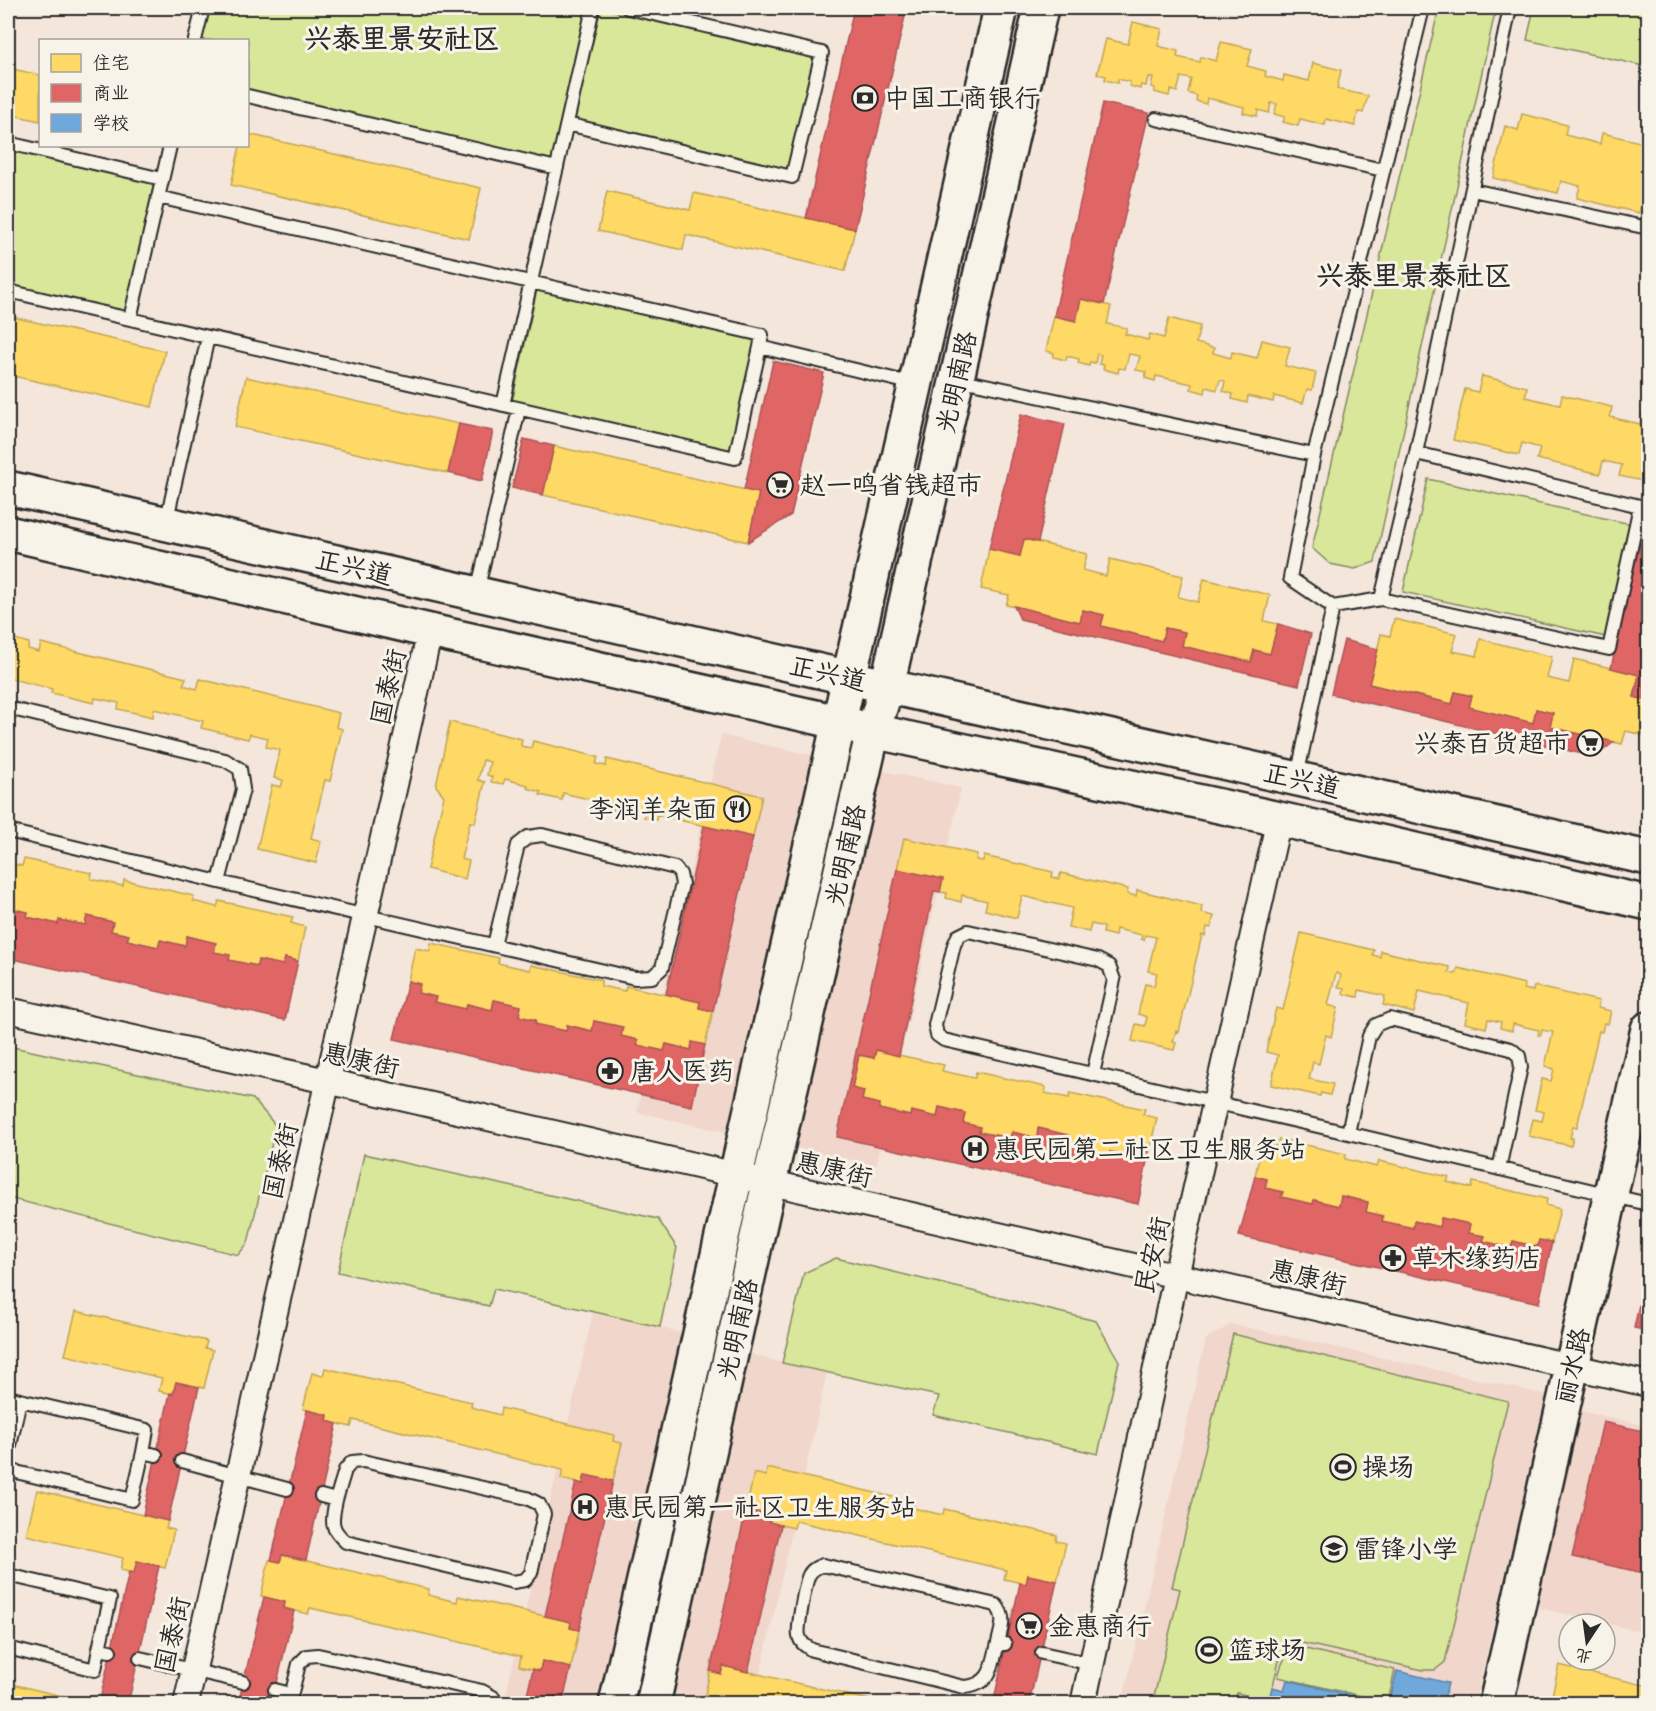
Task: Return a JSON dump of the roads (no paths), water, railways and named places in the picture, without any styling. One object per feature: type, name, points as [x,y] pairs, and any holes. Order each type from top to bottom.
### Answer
[{"type":"main road","name":"光明南路","points":[[616,1704],[1001,8]]},
{"type":"main road","name":"光明南路","points":[[653,1704],[873,731],[887,686],[1041,8]]},
{"type":"main road","name":"正兴道","points":[[8,488],[1648,858]]},
{"type":"main road","name":"正兴道","points":[[8,533],[873,731],[1279,819],[1648,903]]},
{"type":"main road","name":"丽水路","points":[[1496,1704],[1648,1029]]},
{"type":"street","name":"国泰街","points":[[186,1704],[430,631]]},
{"type":"street","name":"民安街","points":[[1083,1704],[1279,819]]},
{"type":"street","name":"惠康街","points":[[8,1010],[1648,1384]]},
{"type":"lane","points":[[195,39],[203,8]]},
{"type":"lane","points":[[503,405],[593,8]]},
{"type":"lane","points":[[567,124],[792,177],[822,53],[628,8]]},
{"type":"lane","points":[[1416,453],[1640,506],[1609,649],[1381,599],[1333,607],[1290,578],[1314,455],[1423,8]]},
{"type":"lane","points":[[1381,599],[1416,453],[1510,8]]},
{"type":"lane","points":[[249,96],[557,168]]},
{"type":"lane","points":[[1156,120],[1383,170]]},
{"type":"lane","points":[[8,143],[162,179]]},
{"type":"lane","points":[[130,319],[170,147]]},
{"type":"lane","points":[[1472,189],[1648,228]]},
{"type":"lane","points":[[8,291],[735,458],[762,335],[158,197]]},
{"type":"lane","points":[[165,523],[208,337]]},
{"type":"lane","points":[[760,347],[915,384]]},
{"type":"lane","points":[[957,379],[1314,455]]},
{"type":"lane","points":[[476,595],[519,409]]},
{"type":"lane","points":[[1296,779],[1333,607]]},
{"type":"lane","points":[[8,708],[225,760],[240,769],[243,789],[219,882]]},
{"type":"lane","points":[[8,831],[219,882],[635,978],[652,977],[662,968],[682,884],[680,874],[675,868],[542,835],[528,837],[518,845],[494,945]]},
{"type":"lane","points":[[1093,1074],[1114,980],[1109,966],[1098,960],[968,932],[958,936],[935,1025],[936,1035],[944,1040],[1648,1204]]},
{"type":"lane","points":[[1348,1133],[1369,1036],[1376,1025],[1390,1019],[1512,1048],[1519,1056],[1521,1067],[1499,1168]]},
{"type":"lane","points":[[8,1455],[14,1398],[147,1430],[132,1500],[8,1470]]},
{"type":"lane","points":[[142,1452],[156,1455]]},
{"type":"lane","points":[[182,1461],[287,1489]]},
{"type":"lane","points":[[363,1461],[528,1498],[538,1504],[543,1514],[531,1573],[525,1580],[513,1582],[346,1542],[337,1535],[332,1522],[336,1500],[345,1470],[352,1462],[363,1461]]},
{"type":"lane","points":[[321,1496],[336,1500]]},
{"type":"lane","points":[[824,1564],[996,1605],[1002,1612],[1002,1644],[985,1680],[976,1686],[964,1687],[812,1650],[803,1644],[798,1636],[809,1575],[814,1568],[824,1564]]},
{"type":"lane","points":[[8,1575],[110,1599],[104,1650],[95,1670],[8,1648]]},
{"type":"lane","points":[[1042,1653],[1092,1664]]},
{"type":"lane","points":[[275,1690],[290,1699],[299,1664],[307,1656],[318,1655],[483,1691],[493,1698],[496,1704]]},
{"type":"lane","points":[[140,1658],[243,1682]]},
{"type":"place","name":"中国工商银行","points":[[865,98]]},
{"type":"place","name":"赵一鸣省钱超市","points":[[780,485]]},
{"type":"place","name":"兴泰百货超市","points":[[1590,743]]},
{"type":"place","name":"李润羊杂面","points":[[737,809]]},
{"type":"place","name":"唐人医药","points":[[610,1071]]},
{"type":"place","name":"惠民园第二社区卫生服务站","points":[[975,1149]]},
{"type":"place","name":"草木缘药店","points":[[1393,1258]]},
{"type":"place","name":"操场","points":[[1343,1467]]},
{"type":"place","name":"惠民园第一社区卫生服务站","points":[[585,1507]]},
{"type":"place","name":"雷锋小学","points":[[1334,1549]]},
{"type":"place","name":"金惠商行","points":[[1029,1626]]},
{"type":"place","name":"篮球场","points":[[1209,1650]]},
{"type":"district","name":"兴泰里景安社区","points":[[402,38]]},
{"type":"district","name":"兴泰里景泰社区","points":[[1414,275]]}]
